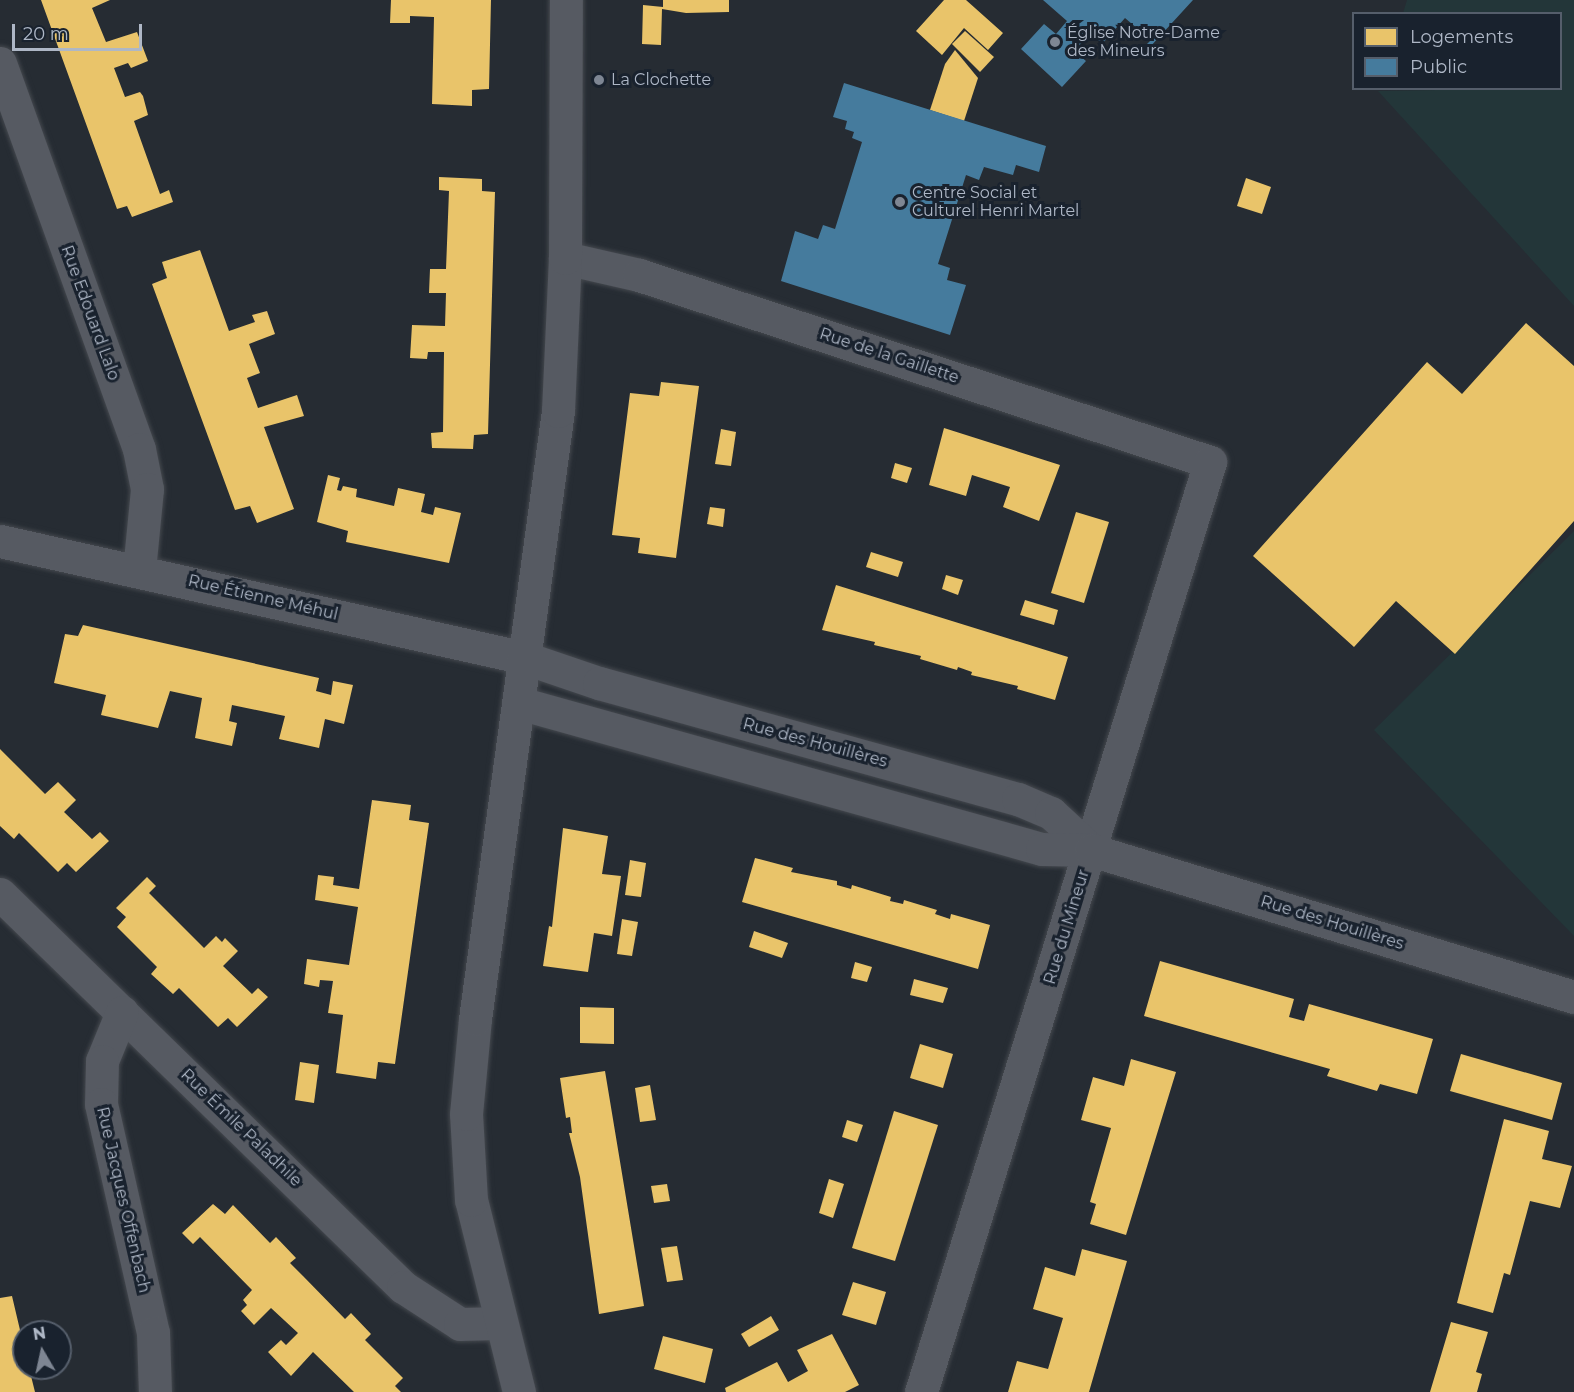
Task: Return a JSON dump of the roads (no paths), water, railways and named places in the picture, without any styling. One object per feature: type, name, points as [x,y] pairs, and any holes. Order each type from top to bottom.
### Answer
[{"type":"street","points":[[519,1392],[471,1200],[465,1123],[475,1019],[558,411],[565,258],[566,0]]},
{"type":"street","name":"Rue Edouard Lalo","points":[[0,63],[139,449],[147,489],[139,570]]},
{"type":"street","name":"Rue de la Gaillette","points":[[565,258],[639,274],[1210,462]]},
{"type":"street","name":"Rue du Mineur","points":[[921,1392],[1210,462]]},
{"type":"street","name":"Rue Étienne Méhul","points":[[0,541],[139,570],[525,658]]},
{"type":"street","name":"Rue des Houillères","points":[[525,658],[600,683],[1018,799],[1051,813],[1091,850]]},
{"type":"street","name":"Rue des Houillères","points":[[519,703],[1042,849],[1091,850],[1574,997]]},
{"type":"street","name":"Rue Émile Paladhile","points":[[0,894],[403,1287],[460,1324],[500,1323]]},
{"type":"street","name":"Rue Jacques Offenbach","points":[[122,1012],[102,1061],[101,1104],[153,1333],[155,1392]]},
{"type":"place","name":"Église Notre-Dame des Mineurs","points":[[1055,42]]},
{"type":"place","name":"La Clochette","points":[[599,80]]},
{"type":"place","name":"Centre Social et Culturel Henri Martel","points":[[900,202]]}]
